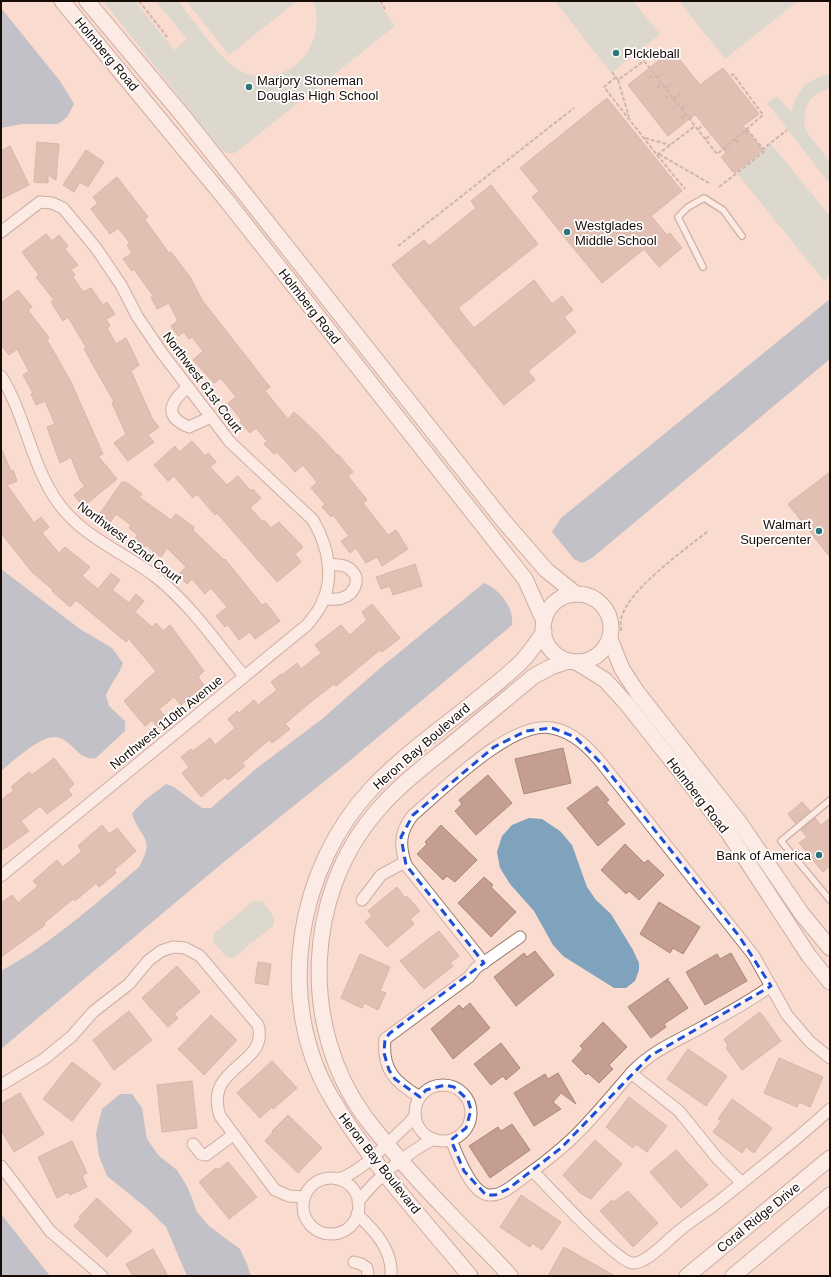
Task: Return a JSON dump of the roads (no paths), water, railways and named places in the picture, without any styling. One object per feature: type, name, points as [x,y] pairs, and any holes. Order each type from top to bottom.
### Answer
[{"type":"street","name":"Holmberg Road","points":[[62,1],[222,195],[520,573],[532,591],[544,626]]},
{"type":"street","name":"Holmberg Road","points":[[87,1],[184,117],[502,519],[546,570],[576,594]]},
{"type":"street","name":"Northwest 61st Court","points":[[1,232],[40,202],[52,203],[63,208],[96,248],[121,285],[136,316],[230,442],[313,520],[322,536],[327,551],[328,576]]},
{"type":"street","name":"Northwest 62nd Court","points":[[1,376],[11,391],[42,476],[60,505],[79,524],[155,576],[176,594],[244,676]]},
{"type":"street","points":[[188,387],[177,396],[171,406],[174,417],[179,422],[189,426],[211,417]]},
{"type":"street","points":[[323,599],[334,600],[348,596],[355,587],[356,582],[353,571],[347,567],[328,564]]},
{"type":"street","name":"Northwest 110th Avenue","points":[[1,876],[307,625],[321,607],[328,576]]},
{"type":"street","points":[[576,594],[597,600],[605,608],[610,617],[615,636],[593,659],[573,662],[562,658],[549,648],[544,626],[548,610],[556,602],[565,596],[576,594]]},
{"type":"street","name":"Heron Bay Boulevard","points":[[470,1276],[372,1156],[352,1130],[330,1096],[314,1060],[304,1021],[299,979],[300,945],[309,898],[318,873],[341,828],[371,788],[385,774],[521,662],[544,626]]},
{"type":"street","name":"Holmberg Road","points":[[615,636],[622,669],[637,692],[739,822],[802,914],[830,948]]},
{"type":"street","name":"Holmberg Road","points":[[573,662],[606,680],[627,704],[728,832],[809,956],[830,982]]},
{"type":"street","name":"Heron Bay Boulevard","points":[[510,1276],[420,1183],[364,1115],[345,1084],[331,1050],[322,1014],[319,984],[320,949],[324,918],[333,886],[347,855],[361,831],[376,811],[399,788],[534,676],[551,667],[573,662]]},
{"type":"street","points":[[484,963],[405,862],[401,851],[401,837],[405,826],[413,814],[494,747],[518,734],[540,727],[562,730],[590,749],[754,956],[787,1015],[797,1028],[830,1058]]},
{"type":"street","points":[[362,900],[381,875],[405,862]]},
{"type":"street","points":[[420,1097],[406,1089],[389,1070],[384,1053],[385,1039],[520,937]]},
{"type":"street","points":[[1,1085],[44,1059],[72,1036],[93,1012],[129,984],[148,961],[161,951],[173,947],[185,948],[200,956],[210,967],[258,1025],[261,1035],[258,1045],[223,1081],[217,1091],[216,1104],[220,1116],[275,1190],[289,1196],[304,1197]]},
{"type":"street","points":[[451,1140],[464,1171],[480,1191],[486,1195],[495,1195],[508,1189],[561,1148],[589,1121],[631,1073],[650,1056],[669,1043],[713,1021],[771,986]]},
{"type":"street","points":[[631,1073],[679,1111],[717,1158],[741,1182]]},
{"type":"street","points":[[445,1085],[454,1087],[465,1096],[471,1110],[470,1119],[466,1128],[460,1135],[451,1140],[434,1139],[421,1130],[415,1116],[416,1106],[420,1097],[431,1088],[445,1085]]},
{"type":"street","points":[[533,1171],[608,1247],[623,1259],[633,1263],[640,1262],[650,1256],[683,1227],[712,1206],[830,1110]]},
{"type":"street","points":[[339,1179],[351,1174],[408,1124],[415,1116]]},
{"type":"street","points":[[193,1144],[202,1154],[206,1155],[233,1135]]},
{"type":"street","points":[[358,1202],[374,1183],[421,1146],[434,1139]]},
{"type":"street","name":"Coral Ridge Drive","points":[[687,1276],[830,1158]]},
{"type":"street","points":[[1,1166],[50,1231],[102,1276]]},
{"type":"street","points":[[330,1178],[339,1179],[347,1183],[353,1189],[358,1202],[357,1214],[353,1222],[340,1232],[322,1232],[314,1228],[304,1214],[304,1197],[314,1183],[330,1178]]},
{"type":"street","points":[[733,1276],[830,1195]]},
{"type":"street","points":[[357,1214],[368,1224],[387,1250],[392,1267],[390,1276]]},
{"type":"street","points":[[354,1262],[367,1268],[368,1276]]},
{"type":"lane","points":[[703,267],[678,217],[688,207],[704,198],[723,210],[742,236]]},
{"type":"lane","points":[[830,800],[781,841],[830,900]]},
{"type":"water","points":[[1,8],[60,81],[74,104],[67,117],[58,124],[22,124],[1,128]]},
{"type":"water","points":[[830,299],[830,359],[592,558],[582,563],[574,559],[552,532],[561,518]]},
{"type":"water","points":[[1,569],[80,629],[112,648],[123,663],[106,695],[109,706],[125,721],[125,731],[96,758],[84,757],[66,741],[55,737],[42,741],[26,750],[1,771]]},
{"type":"water","points":[[484,583],[495,590],[505,600],[511,612],[512,625],[341,768],[225,861],[1,1049],[1,971],[55,936],[139,867],[144,857],[146,843],[145,838],[135,822],[132,813],[145,800],[166,784],[174,787],[202,808],[211,808],[257,768],[322,719],[379,669]]},
{"type":"water","points":[[529,818],[542,819],[560,831],[572,845],[587,887],[596,900],[611,914],[633,950],[639,963],[639,970],[635,981],[626,988],[614,988],[563,956],[553,945],[534,911],[510,884],[500,868],[497,852],[502,836],[512,825]]},
{"type":"water","points":[[120,1094],[132,1094],[142,1108],[147,1139],[159,1156],[177,1170],[188,1188],[197,1212],[209,1226],[240,1249],[251,1276],[187,1276],[166,1227],[149,1210],[107,1176],[99,1156],[96,1134],[102,1109]]},
{"type":"water","points":[[1,1214],[50,1276],[1,1276]]},
{"type":"place","name":"PIckleball","points":[[616,53]]},
{"type":"place","name":"Marjory Stoneman Douglas High School","points":[[249,87]]},
{"type":"place","name":"Westglades Middle School","points":[[567,232]]},
{"type":"place","name":"Walmart Supercenter","points":[[819,531]]},
{"type":"place","name":"Bank of America","points":[[819,855]]}]
